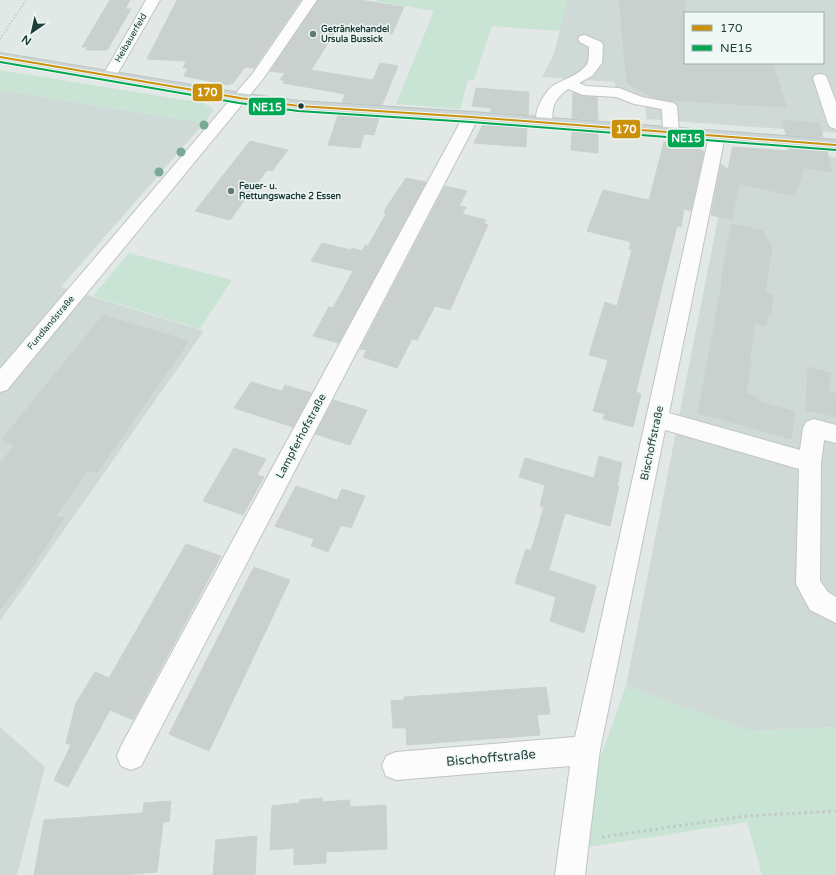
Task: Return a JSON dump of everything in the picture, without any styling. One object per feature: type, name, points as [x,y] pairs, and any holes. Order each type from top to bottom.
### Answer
[{"type":"main road","points":[[0,57],[240,98],[299,106],[544,122],[836,144]]},
{"type":"street","name":"Heibauerfeld","points":[[110,75],[153,0]]},
{"type":"street","name":"Fundlandstraße","points":[[0,384],[258,76],[310,0]]},
{"type":"street","points":[[544,122],[545,107],[558,90],[587,73],[595,63],[596,45],[585,39]]},
{"type":"street","points":[[820,78],[836,124]]},
{"type":"street","points":[[568,84],[583,90],[619,93],[639,101],[669,106],[671,132]]},
{"type":"street","name":"Lampferhofstraße","points":[[131,756],[471,117]]},
{"type":"street","name":"Bischoffstraße","points":[[570,875],[586,750],[717,136]]},
{"type":"street","points":[[657,419],[810,463]]},
{"type":"street","points":[[836,434],[814,428],[810,463],[808,584],[819,601],[836,611]]},
{"type":"street","name":"Bischoffstraße","points":[[396,766],[586,750]]},
{"type":"path","points":[[0,39],[26,0]]},
{"type":"path","points":[[630,833],[746,816],[836,811]]},
{"type":"shaded area","points":[[567,0],[836,0],[836,133],[646,119],[646,103],[616,91],[615,82],[542,77],[554,54]]},
{"type":"shaded area","points":[[0,90],[204,123],[61,287],[204,331],[0,621]]},
{"type":"shaded area","points":[[732,147],[791,151],[836,157],[836,727],[751,731],[626,686]]},
{"type":"shaded area","points":[[0,727],[45,767],[17,875],[0,875]]},
{"type":"green space","points":[[567,0],[560,31],[492,26],[474,80],[468,80],[460,109],[396,104],[434,11],[375,1]]},
{"type":"green space","points":[[0,70],[203,103],[212,108],[213,111],[204,123],[0,90]]},
{"type":"green space","points":[[129,253],[232,280],[200,329],[93,296]]},
{"type":"green space","points":[[626,686],[751,731],[836,727],[836,875],[762,875],[747,822],[576,849],[580,815]]},
{"type":"building","points":[[110,0],[130,0],[125,9],[131,9],[107,50],[86,50],[88,47],[82,47]]},
{"type":"building","points":[[177,0],[301,0],[254,68],[245,67],[233,83],[227,85],[184,76],[188,68],[183,68],[186,61],[147,59]]},
{"type":"building","points":[[318,0],[360,0],[404,7],[392,34],[339,26],[311,70],[373,80],[380,63],[398,66],[382,105],[342,102],[345,94],[283,83],[284,80],[280,80],[285,73],[270,71]]},
{"type":"building","points":[[619,0],[685,0],[684,64],[773,64],[786,107],[664,100],[652,97],[627,83]]},
{"type":"building","points":[[476,88],[529,92],[528,115],[490,112],[492,108],[472,106]]},
{"type":"building","points":[[573,93],[583,96],[597,97],[598,120],[572,118]]},
{"type":"building","points":[[338,115],[379,118],[374,135],[364,134],[360,148],[328,145]]},
{"type":"building","points":[[782,120],[819,123],[823,137],[786,135]]},
{"type":"building","points":[[483,124],[527,128],[526,147],[474,143]]},
{"type":"building","points":[[572,131],[598,133],[598,153],[571,150]]},
{"type":"building","name":"Feuer- u. Rettungswache 2 Essen","points":[[250,141],[288,150],[272,171],[267,170],[230,220],[195,211]]},
{"type":"building","points":[[664,142],[694,144],[704,152],[691,211],[684,209],[681,227],[677,226],[636,392],[641,394],[633,427],[603,419],[605,414],[593,411],[608,360],[589,355],[605,302],[617,306],[632,250],[629,249],[631,242],[587,231],[603,190],[649,200]]},
{"type":"building","points":[[733,147],[789,151],[789,148],[827,151],[832,172],[804,168],[795,196],[739,184],[732,220],[711,215],[721,164],[728,170]]},
{"type":"building","points":[[406,178],[426,182],[339,343],[313,336],[329,307],[333,308],[353,271],[311,261],[322,243],[362,251],[365,245],[368,246],[386,214],[384,213],[386,208]]},
{"type":"building","points":[[445,186],[467,191],[459,206],[466,207],[462,214],[486,220],[484,224],[488,225],[450,310],[435,306],[417,340],[412,339],[397,368],[363,357],[367,350],[360,349]]},
{"type":"building","points":[[731,224],[763,231],[772,247],[765,293],[773,295],[771,313],[768,313],[766,326],[755,323],[746,394],[757,397],[757,401],[795,412],[791,439],[698,413],[722,283]]},
{"type":"building","points":[[103,315],[189,341],[97,473],[88,470],[56,516],[64,518],[33,566],[0,610],[0,463],[15,445],[2,439]]},
{"type":"building","points":[[808,367],[831,373],[828,391],[836,393],[836,417],[806,410]]},
{"type":"building","points":[[251,382],[282,391],[285,385],[311,393],[293,427],[234,408]]},
{"type":"building","points":[[333,400],[367,410],[350,445],[315,434]]},
{"type":"building","points":[[234,448],[266,459],[257,475],[264,477],[243,515],[203,501]]},
{"type":"building","points":[[599,456],[622,463],[617,486],[619,486],[610,526],[565,513],[549,570],[596,586],[584,633],[550,621],[556,597],[515,583],[526,549],[531,551],[544,507],[540,506],[545,485],[519,477],[525,458],[594,478]]},
{"type":"building","points":[[296,486],[337,500],[342,489],[365,496],[351,528],[341,525],[328,552],[311,546],[314,539],[275,526]]},
{"type":"building","points":[[186,544],[221,556],[133,720],[110,710],[68,787],[54,780],[71,745],[66,743],[76,703],[95,672],[109,678]]},
{"type":"building","points":[[254,567],[290,580],[209,751],[169,734]]},
{"type":"building","points":[[546,687],[550,714],[537,715],[540,735],[407,745],[406,728],[393,728],[391,701],[404,700],[404,697]]},
{"type":"building","points":[[323,798],[322,802],[350,800],[350,807],[386,805],[387,849],[326,852],[326,863],[294,865],[294,848],[270,850],[272,806],[300,803],[300,800]]},
{"type":"building","points":[[171,801],[169,822],[163,822],[157,872],[119,875],[34,875],[44,820],[143,813],[144,803]]},
{"type":"building","points":[[257,836],[255,875],[213,875],[216,840]]},
{"type":"transit line","name":"170","points":[[0,57],[240,98],[299,106],[471,117],[836,145]]},
{"type":"transit line","name":"NE15","points":[[0,62],[239,103],[298,111],[471,122],[836,150]]},
{"type":"place","name":"Getränkehandel Ursula Bussick","points":[[313,34]]},
{"type":"place","name":"Feuer- u. Rettungswache 2 Essen","points":[[231,191]]}]
